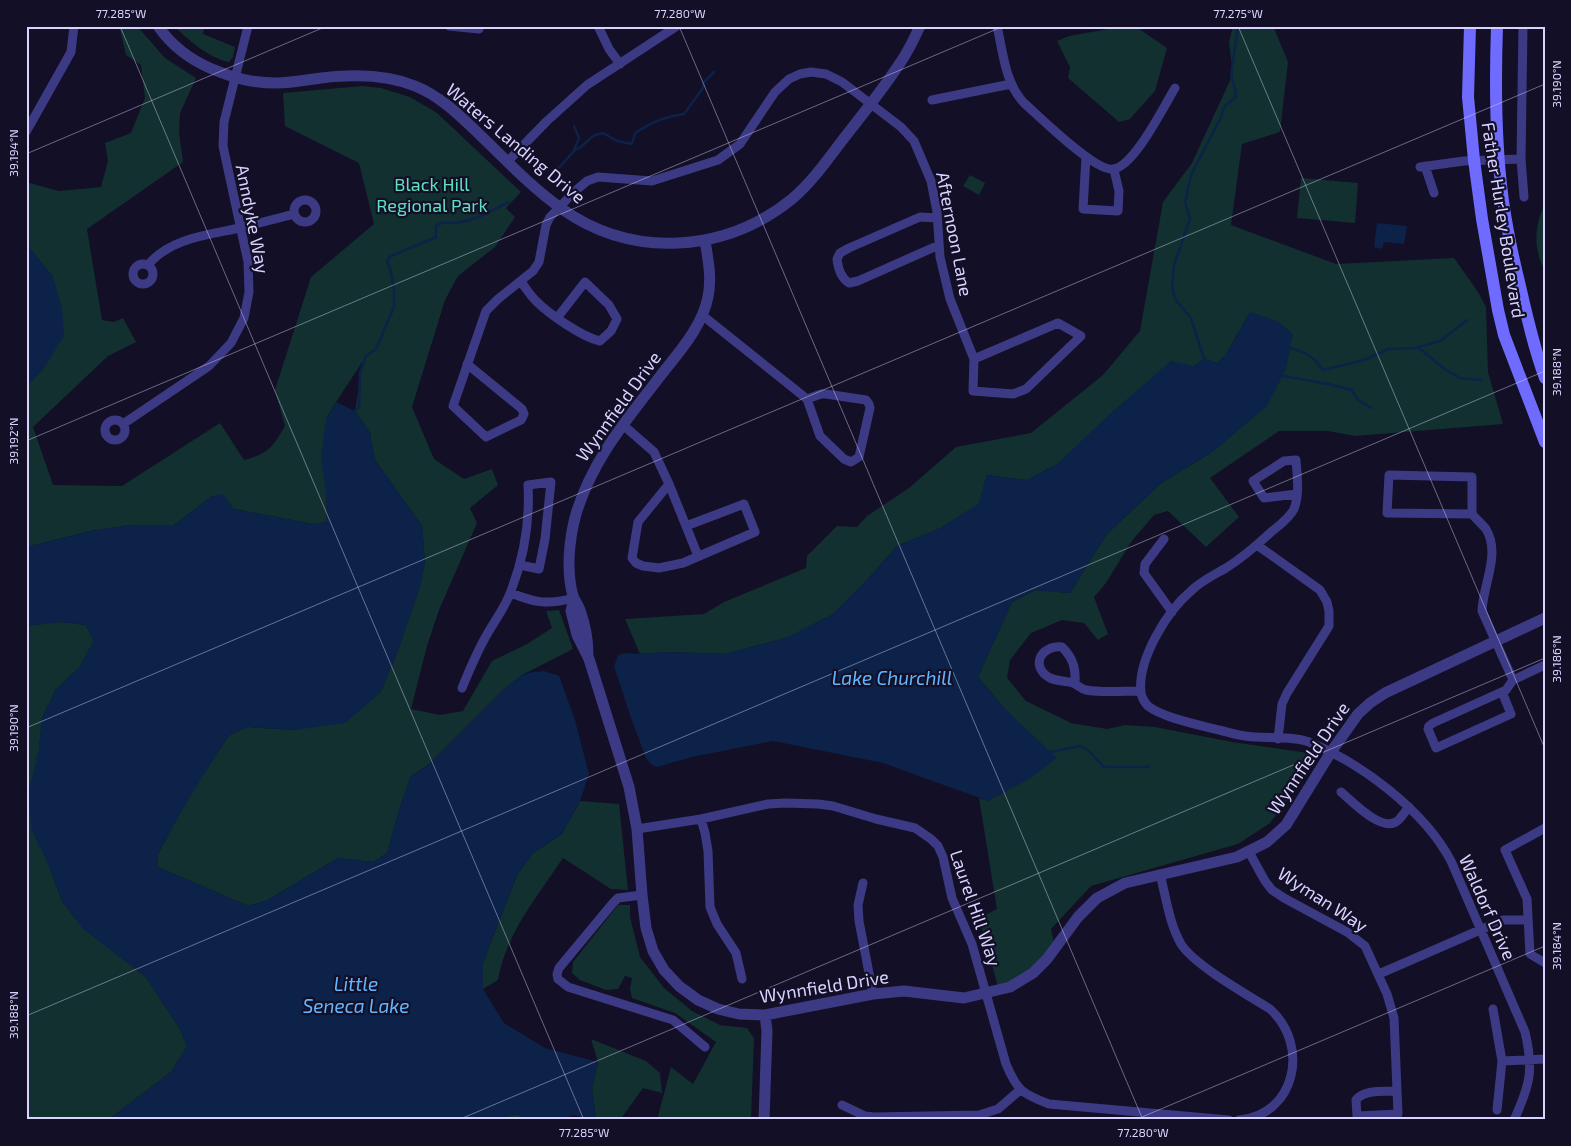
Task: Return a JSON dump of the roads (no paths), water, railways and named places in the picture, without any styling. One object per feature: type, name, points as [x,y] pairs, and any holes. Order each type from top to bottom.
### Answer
[{"type":"main road","name":"Father Hurley Boulevard","points":[[1470,26],[1468,96],[1474,160],[1498,310],[1504,335],[1545,442]]},
{"type":"main road","name":"Father Hurley Boulevard","points":[[1497,26],[1495,69],[1503,202],[1526,313],[1545,378]]},
{"type":"street","points":[[26,132],[71,52],[74,26]]},
{"type":"street","name":"Waters Landing Drive","points":[[158,26],[163,34],[184,54],[202,65],[234,78],[277,83],[345,76],[382,77],[414,86],[436,97],[458,114],[531,184],[579,220],[623,238],[674,243],[705,240],[749,226],[772,214],[794,197],[818,172],[872,103],[901,62],[920,26]]},
{"type":"street","name":"Anndyke Way","points":[[123,424],[209,366],[230,344],[244,318],[249,292],[248,262],[223,146],[224,122],[248,26]]},
{"type":"street","points":[[449,26],[479,30]]},
{"type":"street","points":[[598,26],[609,49],[620,64]]},
{"type":"street","points":[[508,161],[547,121],[587,85],[677,26]]},
{"type":"street","points":[[997,26],[1011,84],[1016,95],[1086,157],[1104,169],[1114,170],[1125,164],[1149,134],[1175,88]]},
{"type":"street","points":[[1524,26],[1521,159],[1524,197]]},
{"type":"street","name":"Afternoon Lane","points":[[467,364],[522,409],[524,414],[521,420],[486,437],[453,406],[467,364],[486,312],[498,299],[533,271],[539,262],[546,226],[550,217],[587,181],[598,177],[652,181],[718,160],[740,144],[775,92],[789,79],[811,72],[826,74],[842,82],[901,127],[914,142],[932,182],[940,257],[950,299],[974,359],[973,391],[1012,394],[1026,389],[1081,336],[1058,323],[974,359]]},
{"type":"street","points":[[932,100],[1011,84]]},
{"type":"street","points":[[1086,157],[1083,209],[1118,211],[1119,191],[1114,170]]},
{"type":"street","points":[[1434,193],[1422,167],[1474,160],[1521,159]]},
{"type":"street","points":[[148,265],[157,254],[174,245],[194,238],[294,214]]},
{"type":"street","points":[[937,218],[920,217],[849,248],[840,253],[837,259],[838,266],[845,280],[850,283],[939,245]]},
{"type":"street","name":"Wynnfield Drive","points":[[705,240],[710,280],[708,298],[702,315],[688,340],[623,425],[590,476],[576,514],[570,557],[570,579],[588,642],[589,659],[629,787],[637,829],[646,928],[653,951],[664,970],[679,986],[698,1000],[718,1009],[739,1014],[766,1015],[874,994],[904,991],[964,998],[1010,988],[1033,973],[1047,958],[1078,917],[1097,898],[1125,883],[1237,857],[1268,842],[1286,825],[1331,752],[1358,714],[1370,703],[1385,693],[1545,618]]},
{"type":"street","points":[[521,282],[535,301],[557,318],[591,339],[600,341],[611,331],[617,319],[609,305],[585,282],[557,318]]},
{"type":"street","points":[[702,315],[807,399],[820,436],[844,459],[851,462],[855,461],[859,457],[870,408],[866,400],[826,394],[807,399]]},
{"type":"street","points":[[623,425],[654,452],[698,556]]},
{"type":"street","points":[[1075,684],[1075,668],[1068,653],[1062,646],[1053,646],[1046,650],[1039,662],[1042,670],[1049,677],[1075,684],[1085,690],[1141,691],[1146,655],[1172,612],[1190,591],[1257,545],[1286,519],[1293,510],[1297,494],[1296,460],[1284,461],[1253,482],[1264,498],[1297,494]]},
{"type":"street","points":[[1472,514],[1387,513],[1389,475],[1472,477],[1472,514],[1485,528],[1492,548],[1491,564],[1482,602],[1482,611],[1513,680]]},
{"type":"street","points":[[462,688],[476,653],[511,593],[525,541],[528,515],[528,485],[551,482],[545,539],[539,569],[520,565]]},
{"type":"street","points":[[669,484],[638,522],[632,558],[636,563],[659,568],[683,563],[755,532],[744,504],[686,526]]},
{"type":"street","points":[[1164,539],[1145,564],[1144,572],[1172,612]]},
{"type":"street","points":[[1257,545],[1320,590],[1327,602],[1329,611],[1329,626],[1282,704],[1278,739]]},
{"type":"street","points":[[511,593],[535,602],[550,603],[574,598]]},
{"type":"street","points":[[1502,692],[1511,714],[1436,748],[1428,729],[1429,726],[1506,690],[1513,680],[1545,666]]},
{"type":"street","name":"Waldorf Drive","points":[[1141,691],[1142,700],[1149,706],[1185,721],[1245,736],[1306,740],[1331,752],[1382,784],[1409,807],[1444,847],[1525,1032],[1530,1060],[1530,1078],[1525,1096],[1514,1120]]},
{"type":"street","points":[[1341,792],[1376,821],[1396,822],[1409,807]]},
{"type":"street","name":"Laurel Hill Way","points":[[637,829],[701,819],[768,804],[785,803],[833,806],[876,820],[915,828],[938,846],[943,857],[952,898],[972,944],[1006,1064],[1020,1090]]},
{"type":"street","points":[[701,819],[708,851],[710,907],[717,924],[736,953],[742,978]]},
{"type":"street","points":[[1545,828],[1505,850],[1527,899],[1530,954],[1545,963]]},
{"type":"street","name":"Wyman Way","points":[[1249,852],[1272,890],[1347,932],[1365,946],[1379,974],[1394,1018],[1398,1114],[1357,1116],[1356,1100],[1359,1096],[1366,1093],[1396,1091]]},
{"type":"street","points":[[1160,874],[1172,924],[1182,945],[1198,962],[1270,1009],[1279,1017],[1289,1035],[1292,1047],[1292,1067],[1288,1086],[1280,1099],[1263,1113],[1239,1120]]},
{"type":"street","points":[[863,883],[858,905],[859,921],[874,994]]},
{"type":"street","points":[[642,894],[618,898],[613,903],[559,968],[558,979],[568,988],[673,1020],[705,1047]]},
{"type":"street","points":[[1379,974],[1502,920],[1528,920]]},
{"type":"street","points":[[1493,1009],[1502,1061],[1497,1110]]},
{"type":"street","points":[[764,1120],[766,1015]]},
{"type":"street","points":[[1502,1061],[1545,1059]]},
{"type":"street","points":[[842,1105],[865,1116],[874,1117],[979,1115],[998,1109],[1020,1090],[1035,1099],[1049,1104],[1229,1120]]},
{"type":"water","points":[[1377,223],[1407,226],[1404,244],[1384,242],[1382,249],[1374,247]]},
{"type":"water","points":[[26,244],[53,277],[62,308],[64,336],[42,371],[26,387]]},
{"type":"water","name":"Lake Churchill","points":[[1250,312],[1277,321],[1293,334],[1286,369],[1267,406],[1215,450],[1160,484],[1106,535],[1070,593],[1035,590],[1012,602],[978,677],[1005,709],[1057,758],[1029,779],[988,801],[883,763],[773,741],[692,757],[657,767],[652,765],[646,758],[614,666],[618,655],[626,653],[667,652],[725,654],[789,637],[833,614],[897,546],[941,528],[978,504],[987,475],[1027,480],[1057,464],[1112,412],[1171,361],[1193,366],[1204,359],[1217,363],[1225,356]]},
{"type":"water","name":"Little Seneca Lake","points":[[336,402],[355,411],[370,433],[375,460],[422,526],[425,562],[420,587],[397,653],[380,693],[345,723],[295,730],[248,727],[229,735],[189,798],[158,854],[158,867],[248,906],[266,901],[338,858],[373,862],[387,853],[411,776],[428,765],[503,690],[522,675],[544,671],[559,676],[575,720],[589,774],[580,801],[562,834],[533,853],[517,875],[483,963],[483,989],[504,1023],[545,1048],[598,1062],[592,1088],[596,1120],[589,1120],[574,1115],[559,1120],[528,1120],[517,1114],[491,1120],[108,1120],[171,1072],[187,1045],[180,1029],[146,977],[83,929],[62,901],[49,866],[32,831],[28,795],[39,748],[42,718],[56,689],[79,668],[94,641],[86,625],[60,622],[26,626],[26,547],[91,531],[131,525],[174,525],[212,496],[223,494],[234,509],[313,524],[327,522],[326,492],[321,458],[326,419]]},
{"type":"waterway","points":[[1204,359],[1191,318],[1175,299],[1172,285],[1174,265],[1190,219],[1185,203],[1191,175],[1221,117],[1224,107],[1236,97],[1231,76],[1238,26]]},
{"type":"waterway","points":[[556,170],[574,151],[595,135],[603,133],[617,141],[632,144],[635,133],[641,129],[664,118],[684,114],[703,88],[704,82],[714,72]]},
{"type":"waterway","points":[[574,126],[579,138],[574,150]]},
{"type":"waterway","points":[[355,411],[359,407],[360,372],[366,356],[376,349],[394,307],[394,289],[387,261],[389,257],[436,237],[436,226],[438,224],[469,220],[509,202]]},
{"type":"waterway","points":[[1290,348],[1301,351],[1309,356],[1323,370],[1364,360],[1388,349],[1415,348],[1440,341],[1467,320]]},
{"type":"waterway","points":[[1419,348],[1446,370],[1460,378],[1482,380]]},
{"type":"waterway","points":[[1283,376],[1352,390],[1358,400],[1371,408]]},
{"type":"waterway","points":[[1051,752],[1080,746],[1089,751],[1104,767],[1149,767]]},
{"type":"park label","name":"Black Hill Regional Park","points":[[432,194]]}]
